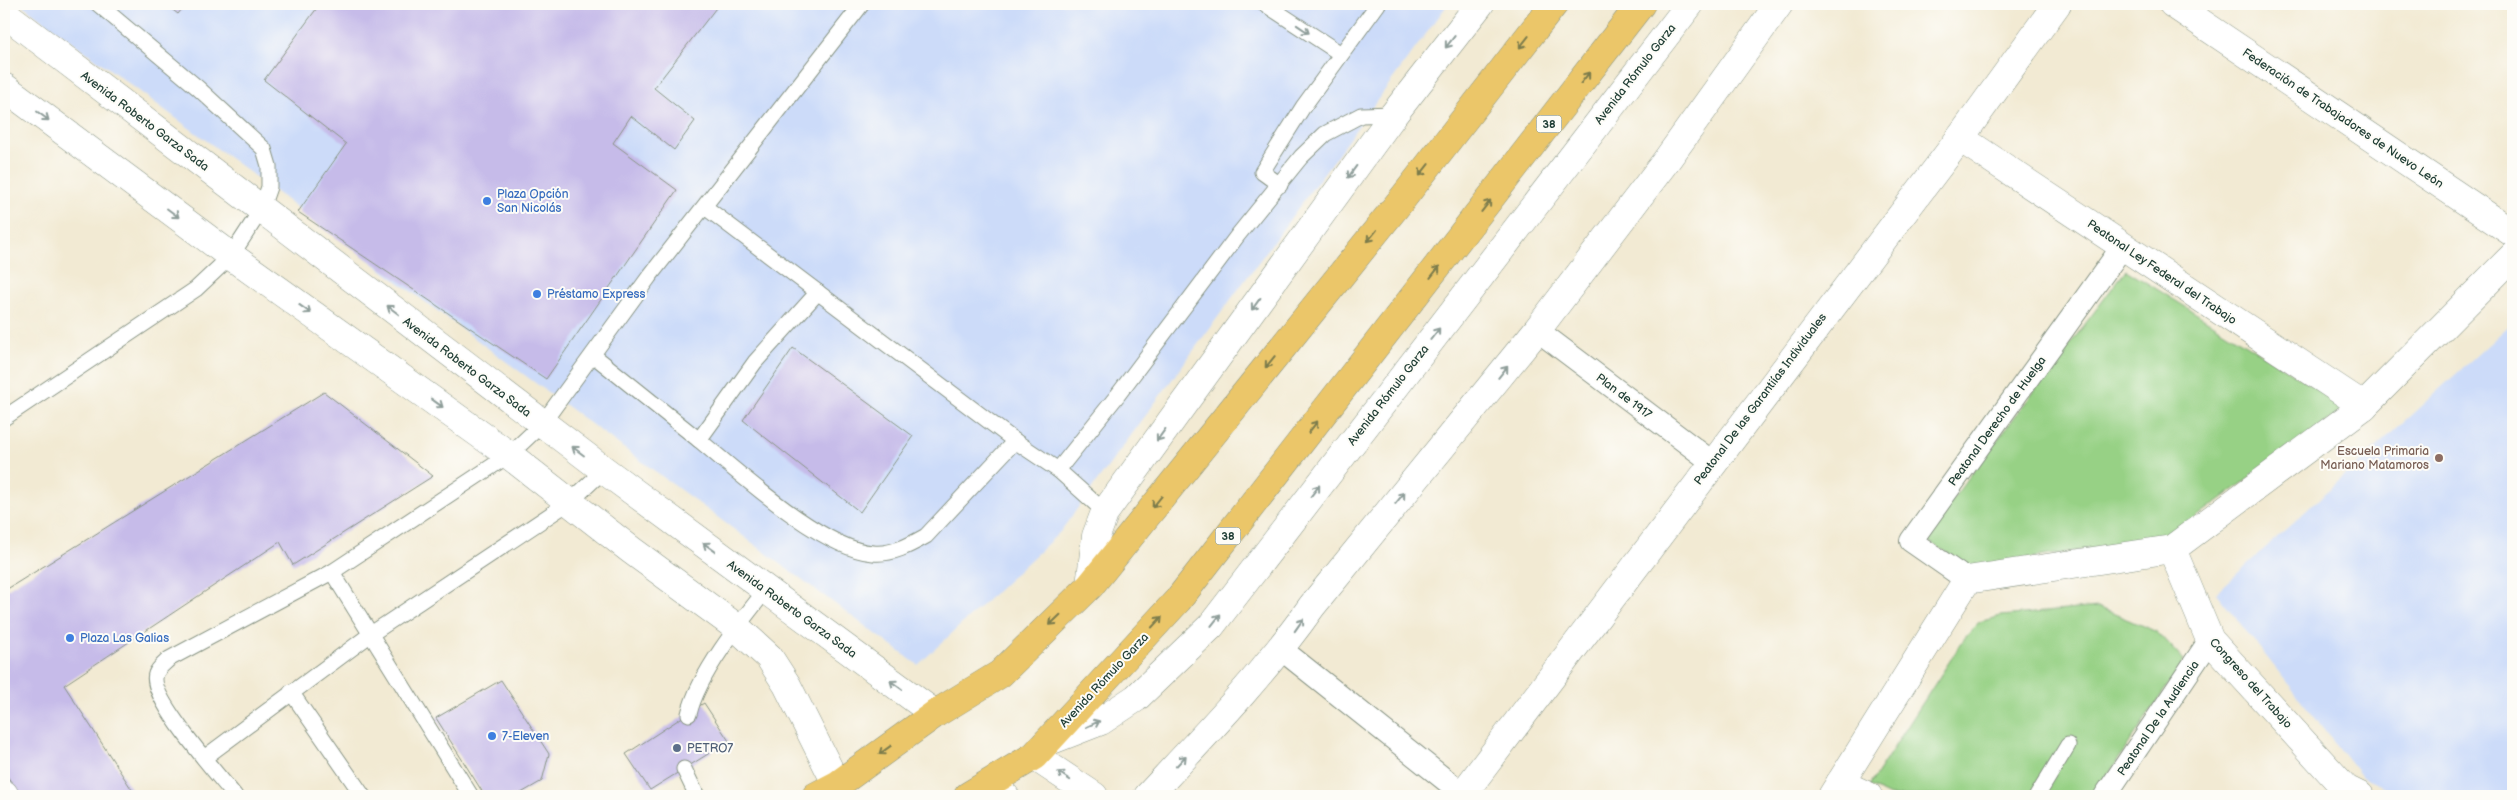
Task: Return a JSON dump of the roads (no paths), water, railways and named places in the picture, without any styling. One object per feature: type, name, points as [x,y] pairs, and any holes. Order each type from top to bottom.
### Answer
[{"type":"main road","points":[[826,790],[935,714],[1000,674],[1090,586],[1403,198],[1554,4]]},
{"type":"main road","name":"Avenida Rómulo Garza","points":[[988,792],[1041,749],[1178,600],[1642,4]]},
{"type":"street","points":[[1090,586],[1096,536],[1105,512],[1394,114],[1480,4]]},
{"type":"street","name":"Avenida Rómulo Garza","points":[[1041,749],[1101,720],[1136,698],[1211,626],[1690,4]]},
{"type":"street","points":[[1148,796],[1212,728],[1281,649],[1312,606],[1537,330],[1666,161],[1779,4]]},
{"type":"street","name":"Peatonal De las Garantiías Individuales","points":[[1464,795],[1712,462],[1960,138],[2057,4]]},
{"type":"street","name":"Federación de Trabajadores de Nuevo León","points":[[2173,4],[2513,233]]},
{"type":"street","name":"Avenida Roberto Garza Sada","points":[[4,14],[542,424],[935,714]]},
{"type":"street","points":[[4,88],[231,256],[509,455],[571,501],[631,550],[736,627],[768,657],[787,685],[826,790]]},
{"type":"street","name":"Peatonal Ley Federal del Trabajo","points":[[1960,138],[2364,406]]},
{"type":"street","name":"Peatonal Derecho de Huelga","points":[[1967,580],[1911,541],[2123,246]]},
{"type":"street","points":[[1868,796],[1836,789],[1967,580],[2172,549],[2364,406],[2513,256]]},
{"type":"street","name":"Plan de 1917","points":[[1537,330],[1712,462]]},
{"type":"street","name":"Congreso del Trabajo","points":[[2172,549],[2210,640],[2349,794]]},
{"type":"street","name":"Peatonal De la Audiencia","points":[[2105,796],[2210,640]]},
{"type":"street","points":[[1281,649],[1464,795]]},
{"type":"street","points":[[1041,749],[1094,796]]},
{"type":"lane","points":[[4,418],[196,289],[231,256],[261,210],[270,187],[269,166],[264,149],[198,88],[98,4]]},
{"type":"lane","points":[[235,796],[204,758],[162,700],[155,674],[169,659],[332,572],[509,455],[542,424],[705,207],[862,4]]},
{"type":"lane","points":[[1266,4],[1341,54]]},
{"type":"lane","points":[[1280,184],[1262,172],[1341,54],[1378,4]]},
{"type":"lane","points":[[1058,470],[1302,157],[1325,134],[1361,115],[1394,114]]},
{"type":"lane","points":[[705,207],[1015,441],[1058,470],[1105,512]]},
{"type":"lane","points":[[698,440],[755,362],[818,292]]},
{"type":"lane","points":[[593,355],[778,505],[851,548],[873,553],[909,546],[926,536],[1015,441]]},
{"type":"lane","points":[[204,758],[371,634],[571,501],[604,470]]},
{"type":"lane","points":[[332,572],[471,796]]},
{"type":"lane","points":[[689,714],[692,700],[736,627],[766,590]]},
{"type":"lane","points":[[291,692],[363,796]]},
{"type":"lane","points":[[2037,796],[2068,745]]},
{"type":"lane","points":[[684,769],[697,796]]},
{"type":"place","name":"Plaza Opción San Nicolás","points":[[487,201]]},
{"type":"place","name":"Préstamo Express","points":[[537,294]]},
{"type":"place","name":"Escuela Primaria Mariano Matamoros","points":[[2439,458]]},
{"type":"place","name":"Plaza Las Galias","points":[[70,638]]},
{"type":"place","name":"7-Eleven","points":[[492,736]]},
{"type":"place","name":"PETRO7","points":[[677,748]]}]
